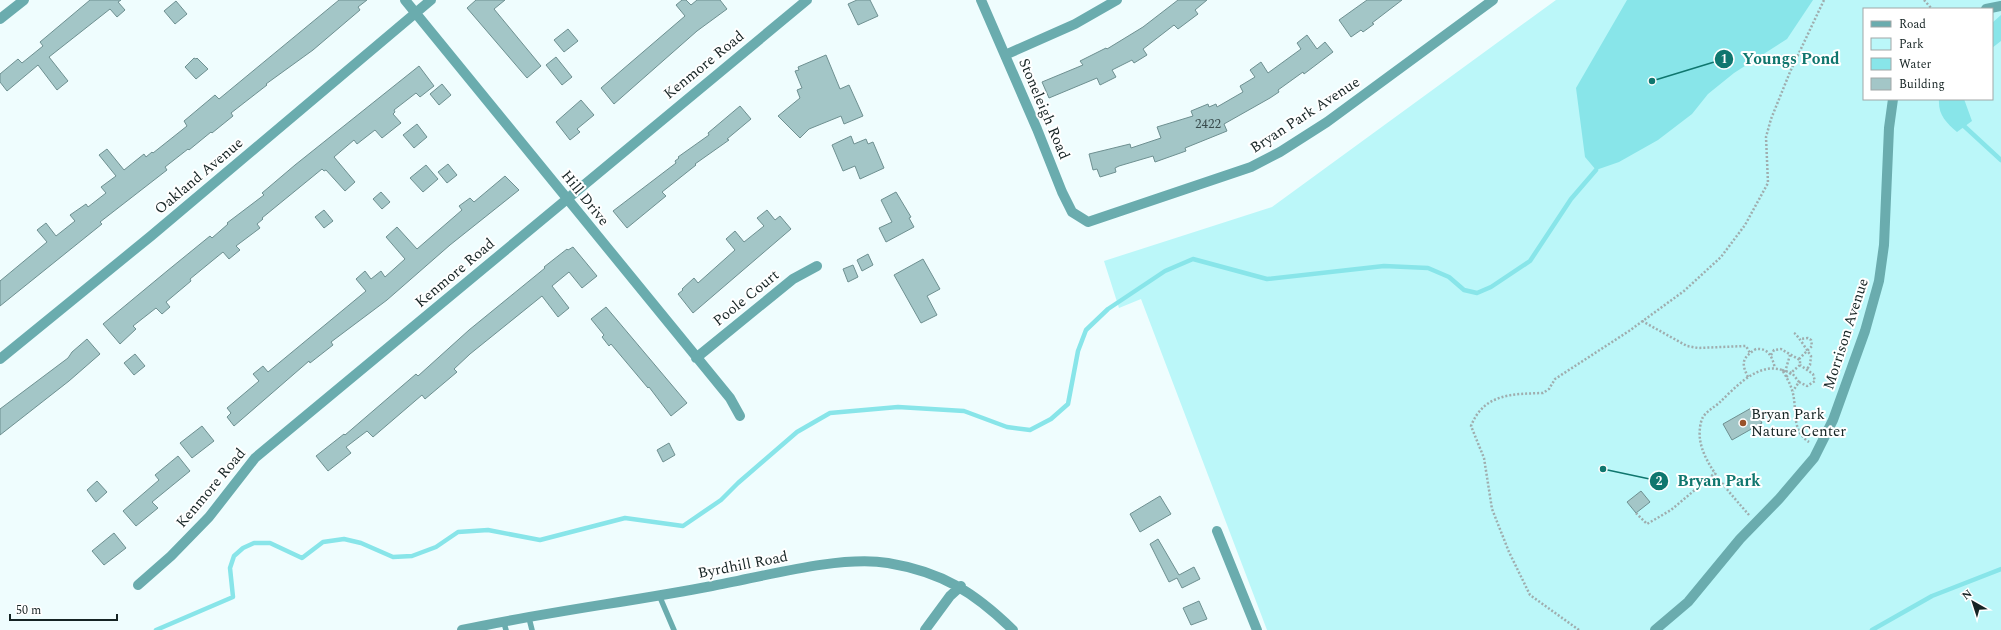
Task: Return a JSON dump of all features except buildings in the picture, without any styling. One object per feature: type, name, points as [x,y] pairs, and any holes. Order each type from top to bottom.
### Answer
[{"type":"street","points":[[0,20],[24,0]]},
{"type":"street","name":"Hill Drive","points":[[405,0],[730,398],[740,416]]},
{"type":"street","name":"Oakland Avenue","points":[[0,359],[152,236],[431,0]]},
{"type":"street","name":"Kenmore Road","points":[[138,585],[171,556],[208,517],[255,458],[807,0]]},
{"type":"street","name":"Stoneleigh Road","points":[[981,0],[1068,205],[1077,217],[1088,222]]},
{"type":"street","points":[[1005,55],[1076,24],[1117,0]]},
{"type":"street","name":"Bryan Park Avenue","points":[[1088,222],[1251,167],[1280,152],[1327,122],[1493,0]]},
{"type":"street","name":"Morrison Avenue","points":[[1656,630],[1688,602],[1755,523],[1814,458],[1836,412],[1865,331],[1879,281],[1884,245],[1889,128],[1893,100]]},
{"type":"street","name":"Poole Court","points":[[696,358],[792,279],[818,266]]},
{"type":"street","points":[[1217,531],[1257,630]]},
{"type":"street","name":"Byrdhill Road","points":[[462,630],[505,626],[529,618],[794,570],[861,562],[886,563],[916,568],[961,586],[989,608],[1013,630]]},
{"type":"street","points":[[925,630],[950,596],[961,586]]},
{"type":"lane","points":[[659,594],[674,630]]},
{"type":"lane","points":[[529,618],[532,630]]},
{"type":"path","points":[[1579,630],[1530,596],[1509,552],[1492,509],[1484,458],[1471,426],[1474,417],[1484,405],[1501,397],[1543,393],[1549,389],[1555,379],[1576,364],[1591,357],[1684,291],[1721,257],[1745,225],[1764,193],[1769,176],[1766,137],[1771,118],[1790,72],[1824,0]]},
{"type":"path","points":[[1924,0],[1931,8]]},
{"type":"path","points":[[1642,321],[1687,346],[1698,348],[1746,346],[1750,353]]},
{"type":"path","points":[[1794,333],[1800,339],[1812,359],[1807,369]]},
{"type":"path","points":[[1799,359],[1812,346],[1811,340],[1808,338],[1800,339]]},
{"type":"path","points":[[1748,377],[1743,366],[1745,358],[1756,349],[1761,348],[1771,355],[1775,368]]},
{"type":"path","points":[[1771,355],[1774,350],[1781,349],[1799,359]]},
{"type":"path","points":[[1790,355],[1784,370],[1793,391],[1797,426],[1807,441],[1819,448]]},
{"type":"path","points":[[1799,359],[1800,365]]},
{"type":"path","points":[[1755,523],[1715,473],[1704,453],[1700,438],[1702,418],[1731,390],[1748,377],[1770,367],[1792,372],[1799,382],[1807,386],[1815,381],[1813,374],[1800,365]]},
{"type":"path","points":[[1786,377],[1800,365]]},
{"type":"path","points":[[1793,391],[1799,382]]},
{"type":"path","points":[[1636,513],[1647,524],[1672,510],[1715,473]]},
{"type":"green space","points":[[1556,0],[2001,0],[2001,630],[1267,630],[1141,299],[1119,308],[1104,261],[1272,207]]},
{"type":"water","points":[[1627,0],[1813,0],[1787,39],[1734,73],[1708,94],[1692,114],[1658,140],[1619,162],[1596,170],[1585,157],[1576,88]]},
{"type":"water","points":[[2001,15],[2001,41],[1993,47],[1993,22]]},
{"type":"water","points":[[1939,100],[1964,100],[1972,121],[1957,132],[1941,114]]},
{"type":"waterway","points":[[1964,126],[2001,160]]},
{"type":"waterway","points":[[156,630],[233,597],[230,568],[234,556],[243,548],[254,543],[270,543],[302,558],[323,542],[344,539],[361,543],[393,557],[412,556],[436,547],[458,532],[488,530],[540,540],[625,518],[683,526],[721,500],[738,483],[797,432],[830,413],[898,407],[964,411],[1007,427],[1030,430],[1051,419],[1068,404],[1078,351],[1086,330],[1108,309],[1165,271],[1193,259],[1267,279],[1384,266],[1428,268],[1449,277],[1464,290],[1477,293],[1491,287],[1530,261],[1571,199],[1596,170]]},
{"type":"waterway","points":[[1872,630],[1932,596],[2001,569]]},
{"type":"place","name":"Youngs Pond","points":[[1652,81]]},
{"type":"place","name":"Bryan Park Nature Center","points":[[1743,423]]},
{"type":"place","name":"Bryan Park","points":[[1603,469]]}]
